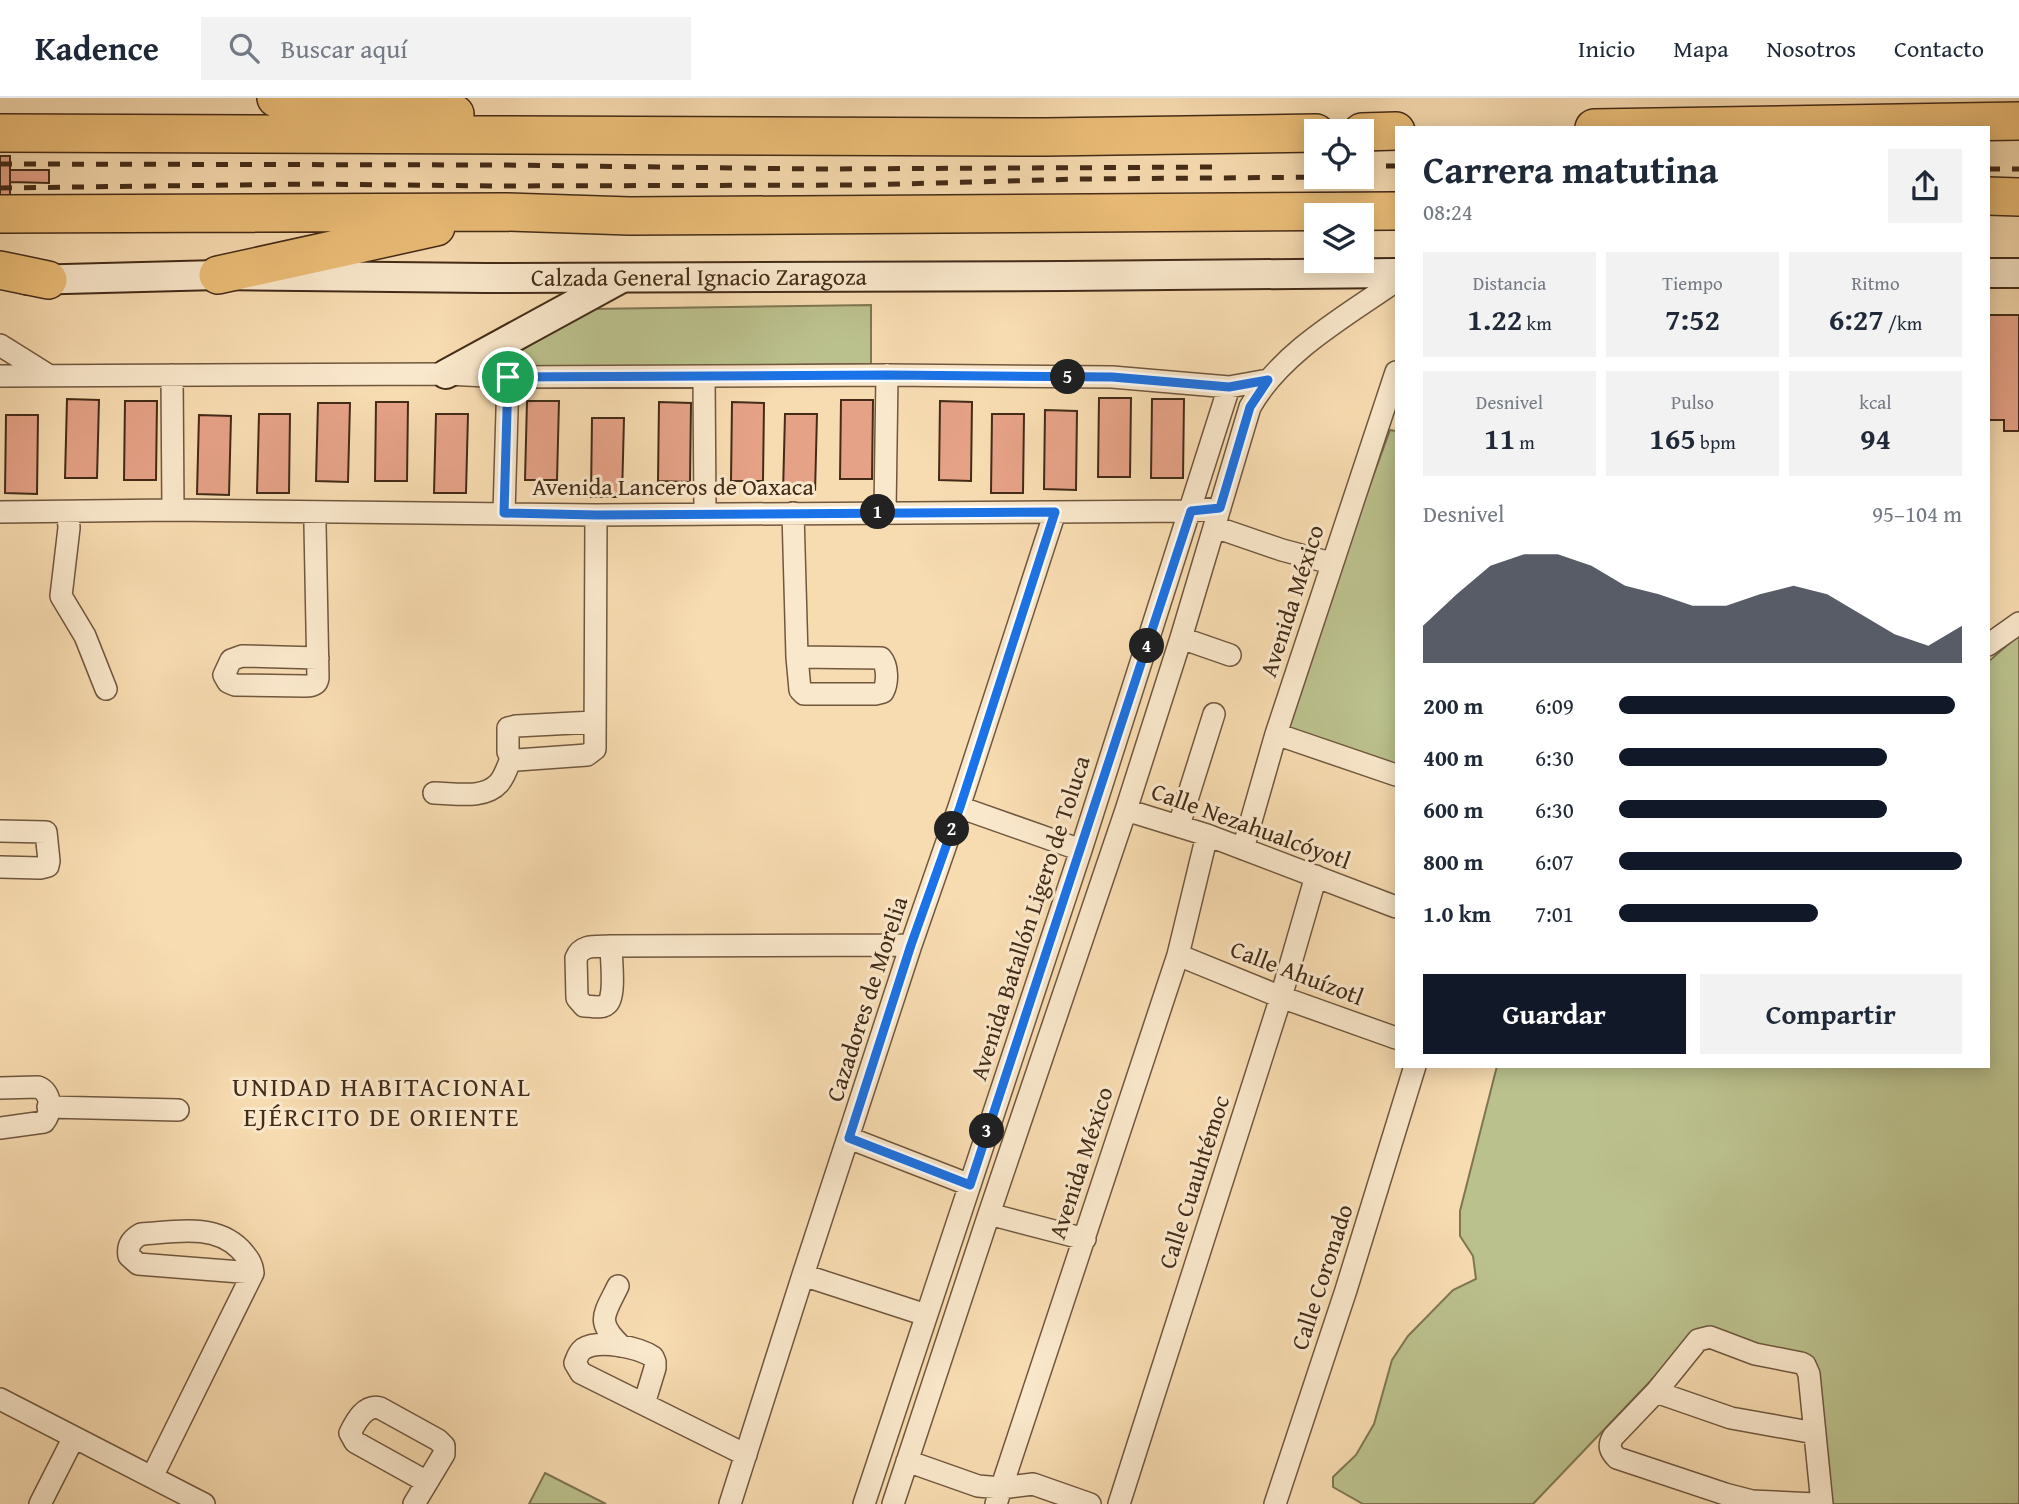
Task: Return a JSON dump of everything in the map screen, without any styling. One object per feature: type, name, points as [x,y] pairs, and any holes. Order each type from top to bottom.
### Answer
[{"type":"highway","points":[[276,98],[294,102],[414,109],[463,115],[552,134]]},
{"type":"highway","points":[[1715,126],[2019,121]]},
{"type":"highway","points":[[1374,132],[1395,131]]},
{"type":"highway","points":[[0,133],[1046,137],[1304,132]]},
{"type":"highway","points":[[1990,196],[2019,197]]},
{"type":"highway","points":[[0,214],[506,212],[644,216],[1395,211]]},
{"type":"highway","points":[[218,275],[506,212]]},
{"type":"highway","points":[[0,270],[48,280]]},
{"type":"main road","name":"Calzada General Ignacio Zaragoza","points":[[0,279],[218,275],[485,278],[1395,273]]},
{"type":"main road","points":[[1990,273],[2019,273]]},
{"type":"main road","points":[[446,374],[625,277]]},
{"type":"street","points":[[893,1504],[1126,810],[1250,407],[1268,380],[1313,340],[1395,282]]},
{"type":"street","points":[[0,345],[50,376]]},
{"type":"street","points":[[0,376],[446,374],[508,377],[1112,377],[1229,387],[1268,380]]},
{"type":"street","points":[[172,375],[173,510]]},
{"type":"street","points":[[885,512],[887,375]]},
{"type":"street","name":"Avenida México","points":[[1242,849],[1331,563],[1395,375]]},
{"type":"street","points":[[504,513],[508,377]]},
{"type":"street","points":[[704,377],[705,513]]},
{"type":"street","name":"Avenida Batallón Ligero de Toluca","points":[[864,1504],[1081,850],[1229,387]]},
{"type":"street","name":"Avenida Lanceros de Oaxaca","points":[[0,512],[173,510],[596,515],[1191,511],[1217,517]]},
{"type":"street","points":[[68,512],[69,528],[61,596],[85,636],[106,690]]},
{"type":"street","points":[[316,512],[318,658]]},
{"type":"street","name":"Cazadores de Morelia","points":[[730,1504],[1055,512]]},
{"type":"street","points":[[793,513],[797,657]]},
{"type":"street","points":[[594,722],[508,728],[508,752],[511,758],[517,760],[590,753],[596,746],[596,515]]},
{"type":"street","points":[[1217,517],[1282,550],[1331,563]]},
{"type":"street","points":[[1990,644],[2019,624]]},
{"type":"street","points":[[1181,638],[1230,655]]},
{"type":"street","points":[[1179,825],[1214,714]]},
{"type":"street","points":[[1276,734],[1395,775]]},
{"type":"street","points":[[434,793],[486,792],[497,786],[511,758]]},
{"type":"street","points":[[960,807],[1081,850]]},
{"type":"street","name":"Calle Nezahualcóyotl","points":[[1126,810],[1207,835],[1395,907]]},
{"type":"street","points":[[0,831],[46,832],[49,861],[44,868],[0,867]]},
{"type":"street","name":"Avenida México","points":[[998,1496],[1178,955],[1207,835]]},
{"type":"street","name":"Calle Cuauhtémoc","points":[[1119,1504],[1281,997],[1316,876]]},
{"type":"street","points":[[611,946],[911,945]]},
{"type":"street","name":"Calle Ahuízotl","points":[[1178,955],[1281,997],[1395,1038]]},
{"type":"street","name":"Calle Coronado","points":[[1275,1504],[1346,1290],[1414,1068]]},
{"type":"street","points":[[0,1088],[43,1088],[47,1092],[48,1107],[44,1122],[0,1128]]},
{"type":"street","points":[[48,1107],[178,1110]]},
{"type":"street","points":[[849,1138],[970,1185]]},
{"type":"street","points":[[989,1213],[1085,1239]]},
{"type":"street","points":[[152,1477],[253,1273],[249,1259],[235,1244],[208,1231],[141,1234],[134,1238],[128,1250],[128,1256],[138,1264],[253,1273]]},
{"type":"street","points":[[803,1275],[926,1315]]},
{"type":"street","points":[[618,1286],[605,1312],[604,1324],[607,1332],[621,1346]]},
{"type":"street","points":[[1816,1504],[1752,1501],[1724,1494],[1617,1458],[1609,1443],[1656,1392],[1695,1342],[1710,1337],[1755,1354],[1805,1366],[1809,1374],[1822,1504]]},
{"type":"street","points":[[644,1404],[655,1362],[649,1354],[621,1346],[599,1344],[584,1348],[578,1355],[575,1363],[581,1373],[746,1455]]},
{"type":"street","points":[[1656,1392],[1731,1418],[1815,1433]]},
{"type":"street","points":[[0,1399],[204,1504]]},
{"type":"street","points":[[40,1504],[74,1437]]},
{"type":"street","points":[[907,1461],[978,1486],[998,1496],[1033,1483],[1090,1504]]},
{"type":"street","points":[[414,1504],[427,1482]]},
{"type":"green space","points":[[871,305],[871,364],[492,368],[589,309]]},
{"type":"green space","points":[[1390,430],[1395,431],[1395,771],[1280,732]]},
{"type":"green space","points":[[2019,635],[2019,1504],[1828,1504],[1813,1359],[1699,1330],[1533,1504],[1363,1504],[1333,1487],[1333,1477],[1356,1455],[1374,1424],[1392,1360],[1408,1336],[1453,1290],[1476,1279],[1473,1256],[1460,1236],[1460,1211],[1496,1068],[1990,1068],[1990,660]]},
{"type":"green space","points":[[545,1473],[606,1504],[529,1504]]},
{"type":"building","points":[[0,156],[10,156],[10,195],[0,195]]},
{"type":"building","points":[[10,170],[49,170],[49,183],[10,182]]},
{"type":"building","points":[[1990,315],[2019,315],[2019,431],[2004,431],[2004,420],[1990,420]]},
{"type":"building","points":[[1099,398],[1131,398],[1130,477],[1098,477]]},
{"type":"building","points":[[67,399],[99,400],[97,478],[65,478]]},
{"type":"building","points":[[1152,399],[1184,399],[1183,478],[1151,478]]},
{"type":"building","points":[[841,400],[873,400],[872,479],[840,479]]},
{"type":"building","points":[[125,401],[157,401],[156,480],[124,480]]},
{"type":"building","points":[[527,401],[559,401],[557,480],[525,480]]},
{"type":"building","points":[[940,401],[972,402],[971,481],[939,480]]},
{"type":"building","points":[[376,402],[408,402],[407,481],[375,481]]},
{"type":"building","points":[[659,402],[691,403],[690,482],[658,481]]},
{"type":"building","points":[[732,402],[764,403],[763,481],[731,481]]},
{"type":"building","points":[[318,403],[350,403],[348,482],[316,481]]},
{"type":"building","points":[[1045,410],[1077,411],[1076,490],[1044,489]]},
{"type":"building","points":[[259,414],[290,414],[289,493],[257,493]]},
{"type":"building","points":[[436,414],[468,414],[466,493],[434,493]]},
{"type":"building","points":[[785,414],[817,414],[815,493],[783,493]]},
{"type":"building","points":[[992,414],[1024,414],[1023,493],[991,493]]},
{"type":"building","points":[[6,415],[38,415],[37,494],[5,493]]},
{"type":"building","points":[[199,415],[231,416],[229,495],[197,494]]},
{"type":"building","points":[[592,418],[624,418],[622,497],[591,497]]},
{"type":"railway","points":[[0,164],[816,169],[1218,167]]},
{"type":"railway","points":[[1374,166],[1395,166]]},
{"type":"railway","points":[[1990,169],[2019,169]]},
{"type":"railway","points":[[0,188],[313,184],[865,185],[1080,179],[1304,177]]},
{"type":"district","name":"UNIDAD HABITACIONAL EJÉRCITO DE ORIENTE","points":[[382,1102]]},
{"type":"route","points":[[508,377],[1112,377],[1229,387],[1268,380],[1250,407],[1220,508],[1191,511],[970,1185],[849,1138],[1055,512],[596,515],[504,513],[508,377]]}]
